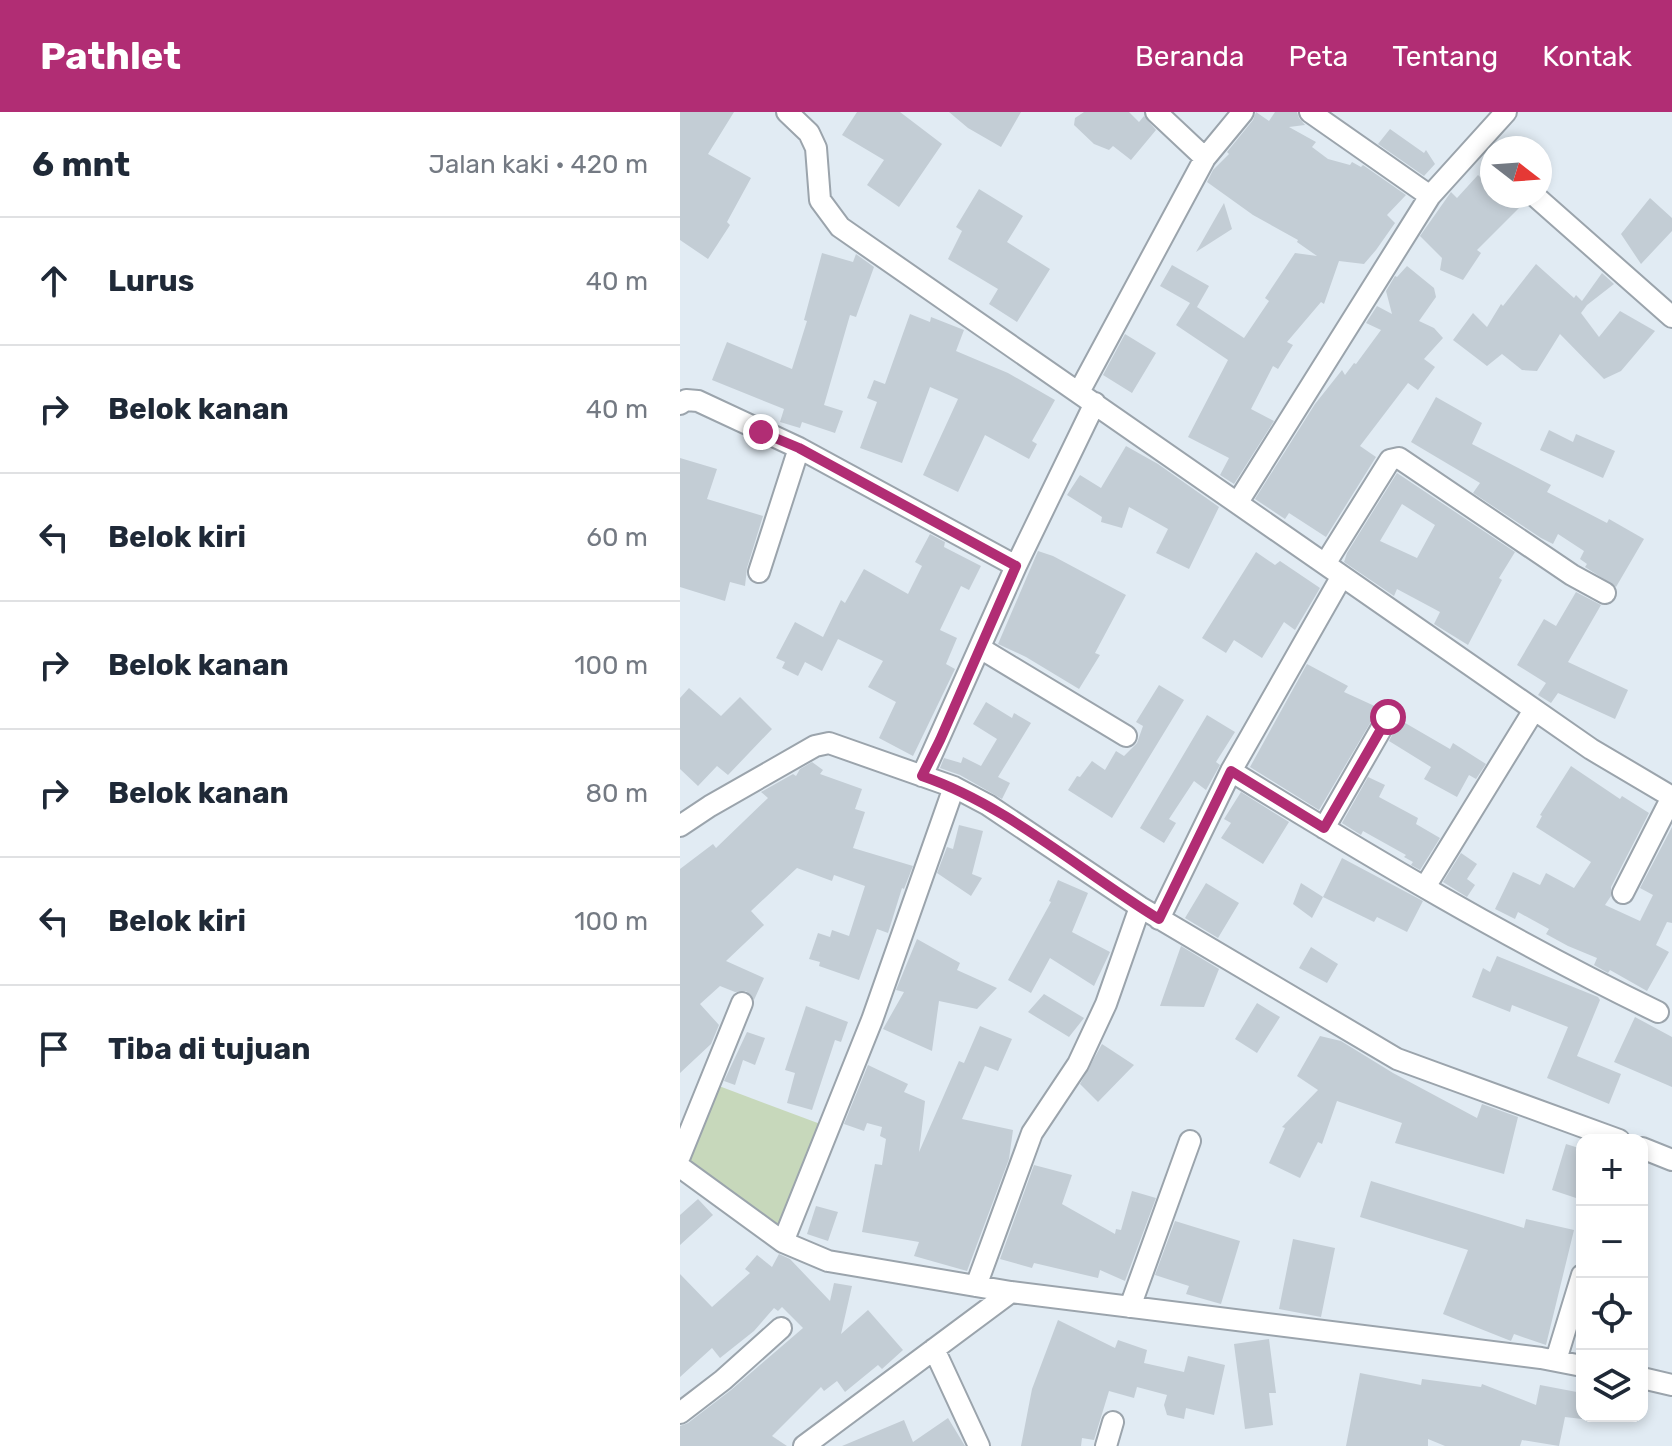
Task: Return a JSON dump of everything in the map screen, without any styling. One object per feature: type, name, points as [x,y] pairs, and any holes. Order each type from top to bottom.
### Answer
[{"type":"street","points":[[787,112],[809,133],[816,148],[820,200],[840,227],[1534,710],[1591,749],[1672,797],[1623,893]]},
{"type":"street","points":[[1156,112],[1205,158]]},
{"type":"street","points":[[922,776],[1087,397],[1205,158],[1243,112]]},
{"type":"street","points":[[1310,112],[1430,196]]},
{"type":"street","points":[[1493,136],[1506,112]]},
{"type":"street","points":[[1238,502],[1430,196],[1480,155]]},
{"type":"street","points":[[1549,208],[1672,317]]},
{"type":"street","points":[[680,404],[686,400],[698,401],[799,448],[1016,566]]},
{"type":"street","points":[[759,572],[799,448]]},
{"type":"street","points":[[1159,919],[1390,460],[1399,458],[1572,575],[1605,593]]},
{"type":"street","points":[[980,648],[1126,736]]},
{"type":"street","points":[[1425,887],[1534,710]]},
{"type":"street","points":[[1324,828],[1388,717]]},
{"type":"street","points":[[680,826],[823,743],[922,776],[954,787],[988,805],[1159,919],[1397,1059],[1603,1134]]},
{"type":"street","points":[[1231,771],[1563,966],[1658,1012]]},
{"type":"street","points":[[783,1242],[872,1020],[954,787]]},
{"type":"street","points":[[976,1286],[1032,1133],[1078,1064],[1106,1004],[1140,907]]},
{"type":"street","points":[[680,1156],[742,1003]]},
{"type":"street","points":[[1130,1307],[1190,1141]]},
{"type":"street","points":[[1648,1150],[1672,1160]]},
{"type":"street","points":[[680,1167],[783,1242],[828,1261],[1011,1292],[1576,1365]]},
{"type":"street","points":[[1556,1360],[1581,1278]]},
{"type":"street","points":[[804,1446],[1011,1292]]},
{"type":"street","points":[[680,1413],[723,1380],[781,1328]]},
{"type":"street","points":[[934,1349],[979,1446]]},
{"type":"street","points":[[1648,1379],[1672,1385]]},
{"type":"street","points":[[1106,1446],[1113,1422]]},
{"type":"green space","points":[[719,1086],[823,1125],[781,1226],[686,1162]]},
{"type":"building","points":[[680,112],[734,112],[708,154],[751,178],[727,222],[730,225],[708,259],[680,240]]},
{"type":"building","points":[[857,112],[900,112],[942,144],[899,207],[867,185],[884,160],[842,135]]},
{"type":"building","points":[[949,112],[1021,112],[1001,147],[968,128]]},
{"type":"building","points":[[1084,112],[1129,112],[1139,122],[1144,116],[1156,130],[1131,160],[1113,146],[1109,150],[1094,144],[1074,125],[1075,118]]},
{"type":"building","points":[[1256,112],[1269,121],[1275,112],[1297,112],[1305,125],[1289,127],[1316,142],[1312,147],[1328,159],[1363,165],[1406,195],[1387,215],[1395,223],[1376,250],[1364,264],[1339,261],[1324,304],[1321,302],[1287,342],[1293,345],[1278,369],[1273,366],[1251,409],[1274,421],[1234,484],[1220,475],[1229,458],[1188,437],[1228,360],[1176,325],[1190,303],[1160,286],[1172,265],[1209,286],[1197,307],[1244,338],[1269,301],[1265,298],[1295,253],[1317,256],[1298,240],[1253,215],[1207,182]]},
{"type":"building","points":[[1390,129],[1424,153],[1426,150],[1435,164],[1424,176],[1378,144]]},
{"type":"building","points":[[1478,175],[1480,208],[1519,208],[1477,250],[1481,253],[1463,280],[1440,270],[1442,258],[1420,236],[1451,192],[1457,198]]},
{"type":"building","points":[[979,189],[1023,216],[1007,242],[1050,269],[1017,322],[989,304],[998,289],[948,259],[962,231],[956,227]]},
{"type":"building","points":[[1650,198],[1672,218],[1672,231],[1641,264],[1621,234]]},
{"type":"building","points":[[1224,203],[1232,229],[1196,252]]},
{"type":"building","points":[[822,253],[853,262],[856,254],[874,267],[856,317],[850,315],[824,405],[843,411],[835,433],[802,422],[800,428],[780,422],[784,409],[712,380],[727,342],[792,369],[807,321],[804,320]]},
{"type":"building","points":[[1536,264],[1574,298],[1576,295],[1582,301],[1602,273],[1614,284],[1581,313],[1599,337],[1620,311],[1655,331],[1621,371],[1604,379],[1560,334],[1537,371],[1522,370],[1502,354],[1487,366],[1453,340],[1473,313],[1487,327],[1501,304],[1503,306]]},
{"type":"building","points":[[1407,266],[1434,288],[1436,297],[1419,321],[1434,328],[1443,338],[1424,359],[1435,367],[1418,390],[1408,383],[1360,446],[1376,457],[1326,537],[1289,513],[1285,519],[1255,499],[1315,404],[1342,370],[1345,375],[1356,364],[1381,330],[1366,323],[1377,306],[1392,314],[1386,291],[1395,276]]},
{"type":"building","points":[[910,314],[930,322],[931,317],[964,330],[956,351],[1008,373],[1055,400],[1032,441],[1037,444],[1029,459],[985,435],[958,492],[923,475],[958,399],[930,387],[902,463],[860,448],[877,402],[867,398],[874,380],[885,384]]},
{"type":"building","points":[[1125,334],[1156,353],[1132,393],[1103,375]]},
{"type":"building","points":[[1436,397],[1482,423],[1472,444],[1551,485],[1547,492],[1607,523],[1609,519],[1644,539],[1616,587],[1585,567],[1587,564],[1580,559],[1584,551],[1558,534],[1553,544],[1541,538],[1473,493],[1480,483],[1411,442]]},
{"type":"building","points":[[1549,430],[1573,442],[1576,434],[1615,451],[1603,478],[1540,450]]},
{"type":"building","points":[[1126,446],[1158,464],[1219,507],[1189,569],[1156,553],[1168,529],[1129,507],[1122,528],[1101,522],[1102,517],[1067,495],[1080,475],[1101,488]]},
{"type":"building","points":[[680,458],[717,469],[707,499],[763,516],[747,568],[745,586],[730,582],[725,601],[680,587]]},
{"type":"building","points":[[1397,473],[1515,552],[1499,578],[1502,580],[1468,645],[1434,624],[1440,612],[1397,589],[1394,596],[1344,562]],"holes":[[[1402,504],[1435,525],[1417,558],[1380,541]]]},
{"type":"building","points":[[930,534],[945,542],[944,547],[981,566],[969,590],[961,586],[940,630],[957,638],[946,664],[955,669],[913,756],[879,738],[896,702],[868,687],[883,661],[838,639],[822,671],[805,662],[798,676],[782,668],[785,662],[776,658],[795,622],[823,637],[841,600],[845,603],[864,569],[908,594],[922,566],[915,562]]},
{"type":"building","points":[[1038,551],[1126,595],[1095,653],[1100,655],[1079,689],[998,644]]},
{"type":"building","points":[[1256,552],[1275,565],[1280,561],[1320,588],[1295,630],[1284,622],[1262,658],[1234,640],[1226,653],[1202,638]]},
{"type":"building","points":[[1576,592],[1601,605],[1568,662],[1628,690],[1615,719],[1558,693],[1551,703],[1538,695],[1546,683],[1517,665],[1544,619],[1556,626]]},
{"type":"building","points":[[1307,664],[1348,686],[1344,692],[1379,708],[1319,810],[1250,767]]},
{"type":"building","points":[[1159,685],[1184,700],[1112,818],[1068,790],[1092,761],[1105,770],[1116,751],[1124,756],[1137,743],[1143,726],[1136,722]]},
{"type":"building","points":[[689,688],[721,716],[740,697],[772,729],[728,775],[717,766],[698,786],[680,769],[680,698]]},
{"type":"building","points":[[986,702],[1012,718],[1014,713],[1031,723],[998,777],[1010,783],[1002,799],[960,775],[940,768],[944,758],[961,763],[963,757],[981,766],[997,739],[973,724]]},
{"type":"building","points":[[1207,715],[1235,732],[1216,762],[1220,765],[1206,790],[1194,781],[1169,819],[1176,823],[1164,843],[1140,828]]},
{"type":"building","points":[[1400,720],[1450,749],[1453,743],[1486,764],[1476,779],[1469,775],[1457,797],[1424,779],[1431,767],[1389,741]]},
{"type":"building","points":[[812,762],[823,770],[820,774],[862,789],[855,809],[865,812],[853,848],[913,866],[902,888],[888,933],[877,929],[859,980],[819,966],[820,962],[809,959],[818,933],[830,937],[832,930],[849,936],[865,886],[834,875],[832,881],[797,868],[751,911],[764,925],[726,961],[764,978],[754,1000],[746,991],[735,992],[720,986],[700,1004],[719,1025],[711,1044],[680,1073],[680,869],[713,844],[716,848],[768,798],[761,792],[793,774],[796,776],[800,769]]},
{"type":"building","points":[[1571,766],[1620,799],[1622,796],[1649,813],[1605,905],[1640,921],[1653,895],[1640,888],[1672,827],[1672,923],[1667,922],[1656,945],[1669,952],[1647,991],[1610,970],[1608,973],[1594,965],[1597,958],[1546,934],[1549,929],[1518,912],[1515,919],[1495,909],[1513,872],[1540,885],[1546,873],[1574,888],[1591,862],[1536,827],[1540,815]]},
{"type":"building","points":[[1368,777],[1385,785],[1379,797],[1418,818],[1416,824],[1440,838],[1420,870],[1411,865],[1413,862],[1404,857],[1406,855],[1342,823]]},
{"type":"building","points":[[1241,792],[1289,822],[1263,864],[1221,838],[1231,823],[1224,819]]},
{"type":"building","points":[[959,825],[983,831],[972,874],[982,878],[971,896],[937,873],[947,847],[953,849]]},
{"type":"building","points":[[1461,853],[1477,864],[1467,879],[1475,885],[1467,897],[1443,882]]},
{"type":"building","points":[[1342,858],[1423,901],[1407,932],[1377,917],[1374,922],[1323,897]]},
{"type":"building","points":[[1058,880],[1088,893],[1072,932],[1110,952],[1094,986],[1050,958],[1031,993],[1008,980],[1051,902]]},
{"type":"building","points":[[1206,883],[1239,903],[1218,938],[1185,918]]},
{"type":"building","points":[[1301,883],[1323,897],[1312,918],[1293,904]]},
{"type":"building","points":[[917,939],[960,963],[957,970],[997,988],[977,1009],[939,1001],[932,1051],[883,1029],[904,992],[896,990]]},
{"type":"building","points":[[1181,946],[1219,969],[1204,1007],[1160,1006]]},
{"type":"building","points":[[1311,947],[1338,964],[1327,983],[1299,968]]},
{"type":"building","points":[[1497,956],[1598,997],[1600,1000],[1577,1056],[1621,1074],[1609,1104],[1547,1078],[1568,1027],[1512,1005],[1510,1012],[1472,997],[1483,968],[1490,972]]},
{"type":"building","points":[[1044,994],[1084,1018],[1069,1037],[1028,1012]]},
{"type":"building","points":[[1257,1003],[1280,1017],[1257,1053],[1235,1039]]},
{"type":"building","points":[[806,1006],[848,1022],[841,1042],[835,1040],[812,1110],[787,1103],[795,1073],[785,1070]]},
{"type":"building","points":[[1635,1017],[1672,1037],[1672,1087],[1614,1062]]},
{"type":"building","points":[[980,1026],[1012,1039],[998,1071],[985,1066],[962,1119],[1013,1130],[1009,1159],[967,1271],[914,1256],[919,1242],[862,1232],[875,1164],[882,1165],[886,1139],[880,1136],[882,1127],[867,1123],[864,1131],[844,1124],[868,1065],[908,1084],[904,1092],[925,1101],[919,1152],[959,1061],[964,1063]]},
{"type":"building","points":[[747,1032],[765,1038],[755,1065],[743,1060],[735,1085],[724,1081]]},
{"type":"building","points":[[1320,1036],[1341,1041],[1477,1118],[1482,1104],[1518,1117],[1504,1174],[1395,1143],[1402,1123],[1337,1101],[1322,1144],[1318,1142],[1300,1178],[1269,1163],[1285,1128],[1282,1127],[1318,1090],[1297,1076]]},
{"type":"building","points":[[1102,1044],[1134,1065],[1098,1102],[1080,1084]]},
{"type":"building","points":[[1566,1144],[1576,1147],[1576,1198],[1552,1190]]},
{"type":"building","points":[[1034,1165],[1072,1175],[1062,1204],[1115,1234],[1116,1229],[1121,1230],[1132,1191],[1156,1198],[1125,1281],[1100,1270],[1098,1278],[1034,1263],[1032,1268],[1000,1259]]},
{"type":"building","points":[[1371,1181],[1524,1228],[1526,1219],[1574,1230],[1546,1345],[1514,1334],[1511,1341],[1443,1314],[1468,1250],[1360,1217]]},
{"type":"building","points":[[698,1199],[713,1215],[680,1245],[680,1215]]},
{"type":"building","points":[[816,1206],[838,1212],[828,1241],[807,1234]]},
{"type":"building","points":[[1175,1221],[1240,1241],[1221,1304],[1186,1294],[1189,1286],[1155,1275]]},
{"type":"building","points":[[1293,1239],[1335,1248],[1321,1317],[1279,1309]]},
{"type":"building","points":[[779,1254],[790,1259],[830,1301],[834,1283],[852,1286],[841,1334],[868,1310],[903,1350],[882,1369],[878,1365],[845,1392],[837,1381],[824,1391],[821,1387],[772,1436],[787,1446],[680,1446],[680,1426],[731,1390],[803,1328],[782,1307],[778,1311],[774,1308],[754,1331],[720,1358],[712,1348],[680,1377],[680,1274],[712,1307],[750,1273],[745,1269],[757,1255],[772,1267]]},
{"type":"building","points":[[1058,1320],[1115,1348],[1118,1340],[1147,1350],[1144,1363],[1184,1372],[1188,1356],[1225,1365],[1214,1415],[1186,1408],[1184,1419],[1167,1415],[1164,1405],[1167,1395],[1137,1387],[1134,1398],[1109,1391],[1094,1440],[1082,1438],[1081,1446],[1021,1446],[1032,1389]]},
{"type":"building","points":[[1269,1339],[1276,1393],[1269,1393],[1273,1425],[1245,1429],[1234,1344]]},
{"type":"building","points":[[1360,1373],[1421,1385],[1422,1379],[1481,1387],[1482,1384],[1536,1405],[1540,1385],[1576,1392],[1576,1418],[1565,1417],[1559,1446],[1522,1440],[1520,1446],[1445,1446],[1428,1439],[1428,1446],[1346,1446]]},
{"type":"building","points":[[948,1418],[965,1446],[842,1446],[904,1420],[913,1442]]},
{"type":"route","points":[[761,432],[799,448],[1016,566],[922,776],[954,787],[988,805],[1159,919],[1231,771],[1324,828],[1388,717]]}]
